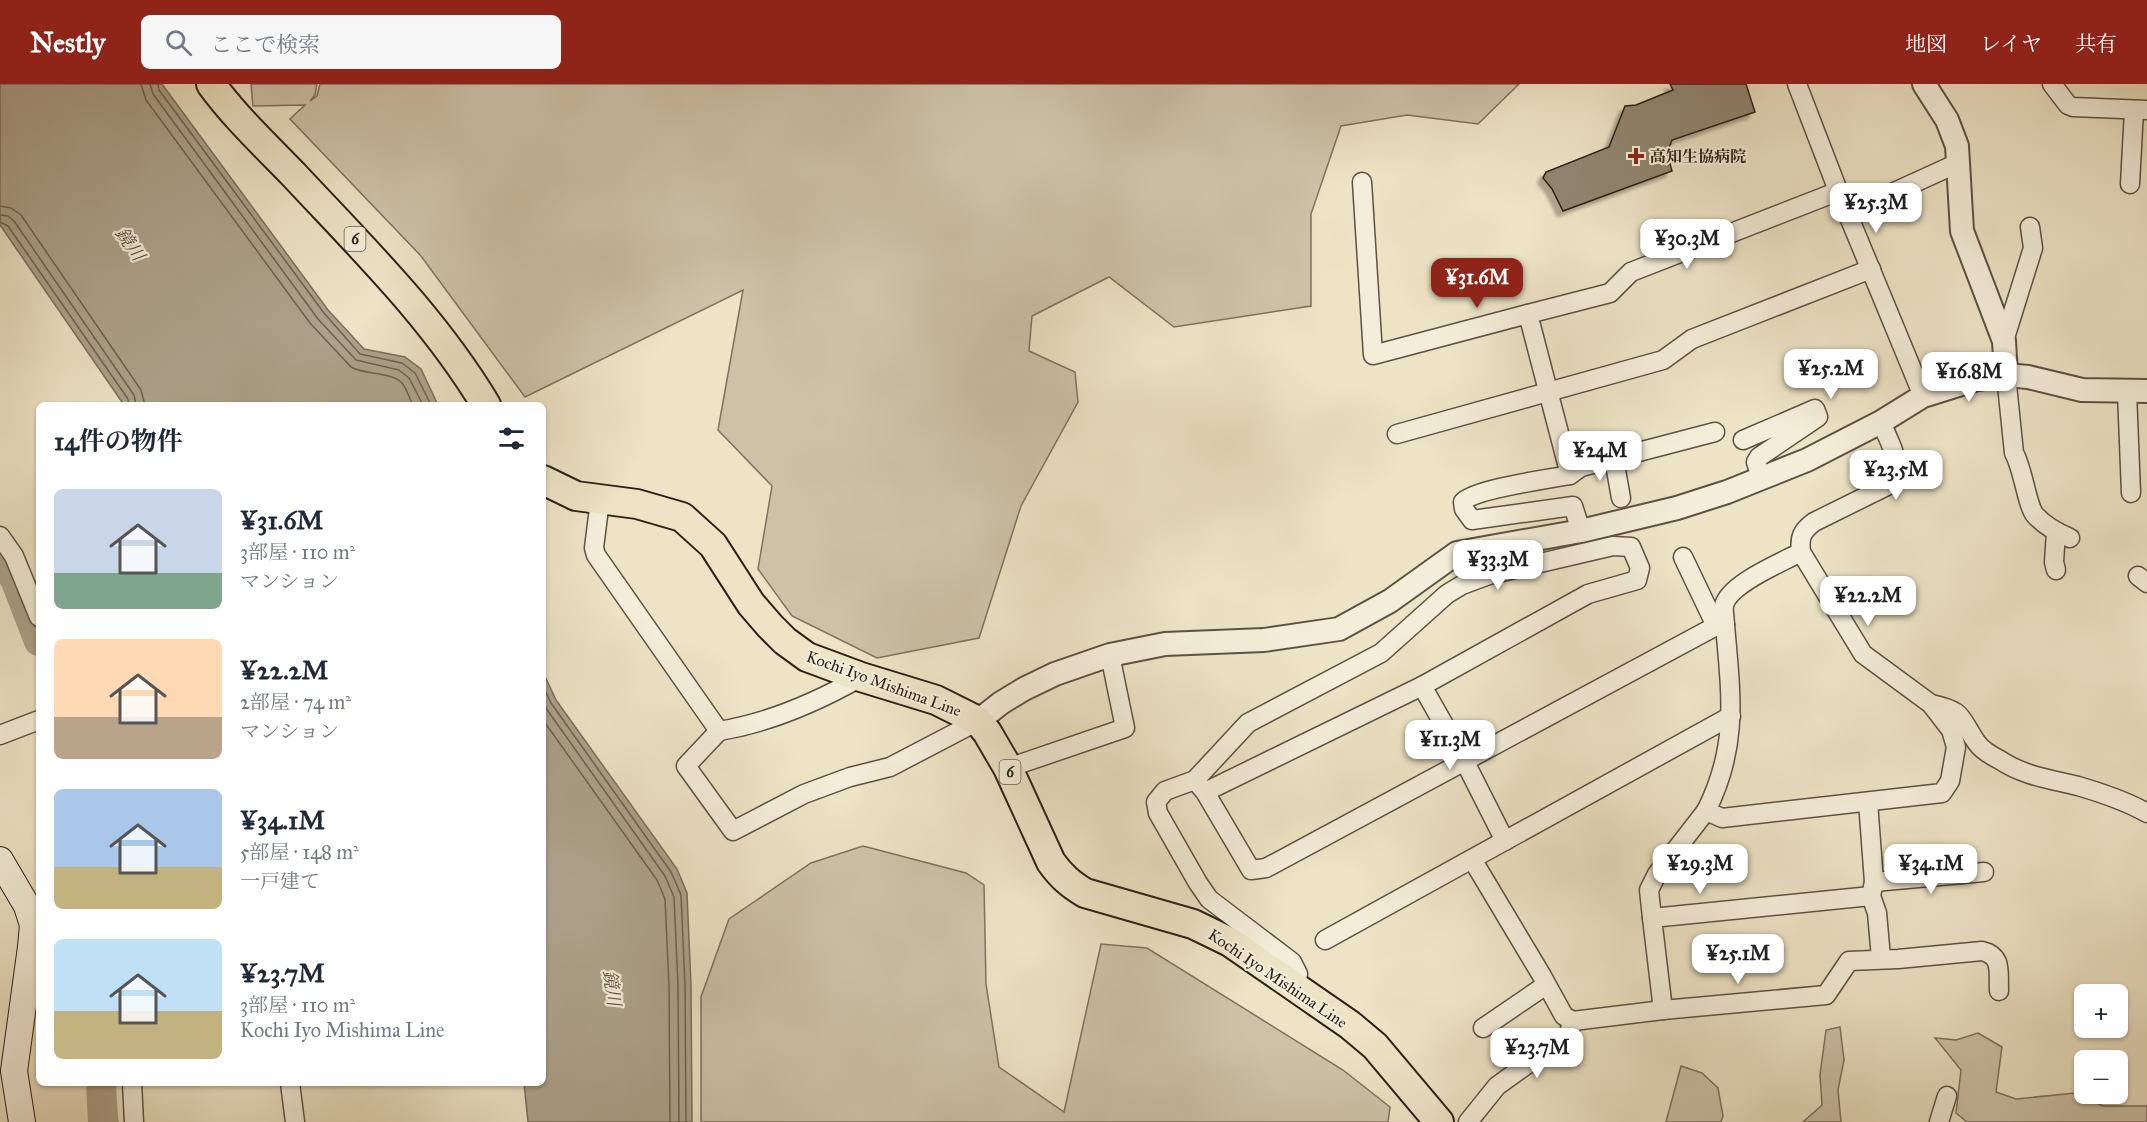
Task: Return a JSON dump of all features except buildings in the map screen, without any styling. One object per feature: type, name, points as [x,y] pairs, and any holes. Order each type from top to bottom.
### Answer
[{"type":"main road","name":"6","points":[[211,84],[252,131],[386,272],[449,347],[484,402]]},
{"type":"main road","name":"Kochi Iyo Mishima Line","points":[[546,481],[576,496],[638,504],[682,517],[713,545],[751,603],[785,641],[807,657],[861,677],[936,700],[978,721],[1008,768],[1051,862],[1072,885],[1093,895],[1203,928],[1230,942],[1375,1046],[1438,1122]]},
{"type":"main road","points":[[0,860],[27,906],[33,925],[14,1071],[22,1122]]},
{"type":"street","points":[[1797,84],[1923,396]]},
{"type":"street","points":[[2052,84],[2068,105],[2073,107],[2140,110],[2139,155],[2130,184]]},
{"type":"street","points":[[1928,85],[1947,120],[1957,146],[1964,240],[2004,341],[2014,453],[2019,462],[2034,514],[2063,535],[2054,562],[2056,570]]},
{"type":"street","points":[[1848,213],[1958,163]]},
{"type":"street","points":[[1362,182],[1372,355],[1610,293],[1631,272],[1839,191]]},
{"type":"street","points":[[2004,341],[2033,248],[2030,227]]},
{"type":"street","points":[[1397,434],[1663,360],[1692,339],[1871,269]]},
{"type":"street","points":[[1528,314],[1570,474]]},
{"type":"street","points":[[861,677],[834,692],[750,726],[719,731],[686,766],[733,831],[804,794],[850,777],[890,767],[978,721],[1001,703],[1055,674],[1110,655],[1165,644],[1264,640],[1339,629],[1390,601],[1457,553],[1581,531],[1677,508],[1728,492],[1807,460],[1881,422],[1923,396],[1977,379],[2006,375],[2028,377],[2082,390],[2137,392],[2131,493]]},
{"type":"street","points":[[1743,440],[1815,409],[1818,417],[1759,457],[1756,462],[1761,478]]},
{"type":"street","points":[[1706,811],[1722,818],[1942,794],[1950,781],[1956,747],[1951,730],[1931,704],[1863,654],[1802,552],[1800,540],[1804,530],[1814,522],[1891,484],[1897,474],[1896,462],[1881,422]]},
{"type":"street","points":[[1581,531],[1573,506],[1472,520],[1464,509],[1463,502],[1467,497],[1483,492],[1570,474],[1581,467],[1715,432]]},
{"type":"street","points":[[1614,459],[1621,498]]},
{"type":"street","points":[[600,500],[594,548],[596,555],[719,731]]},
{"type":"street","points":[[0,536],[14,556],[36,610]]},
{"type":"street","points":[[1200,786],[1248,723],[1381,653],[1447,594],[1462,585],[1489,575],[1613,546],[1631,547],[1640,568],[1637,580],[1588,594],[1422,686],[1200,786],[1165,792],[1156,802],[1158,813],[1209,899],[1292,962],[1298,974],[1295,988]]},
{"type":"street","points":[[1663,1010],[1649,890],[1657,874],[1706,811],[1723,771],[1730,737],[1731,716],[1721,626],[1724,605],[1745,582],[1802,552]]},
{"type":"street","points":[[1683,557],[1721,626]]},
{"type":"street","points":[[1200,786],[1251,870],[1266,868],[1464,760],[1721,626]]},
{"type":"street","points":[[1008,768],[1125,728],[1110,655]]},
{"type":"street","points":[[1422,686],[1464,760],[1505,841]]},
{"type":"street","points":[[1931,704],[1946,707],[1960,715],[1979,745],[2001,761],[2034,777],[2079,786],[2128,802],[2147,813]]},
{"type":"street","points":[[1325,940],[1731,716]]},
{"type":"street","points":[[0,735],[36,721]]},
{"type":"street","points":[[1868,802],[1873,889],[1881,958]]},
{"type":"street","points":[[1472,859],[1564,1016],[1573,1021],[1827,995],[1849,961],[1881,958],[1898,959],[1982,951],[1991,953],[1997,960],[2000,991]]},
{"type":"street","points":[[1652,918],[1984,872]]},
{"type":"street","points":[[1483,1028],[1546,985]]},
{"type":"street","points":[[1468,1122],[1497,1086],[1568,1035],[1573,1021]]},
{"type":"street","points":[[132,1086],[135,1122]]},
{"type":"street","points":[[290,1086],[295,1122]]},
{"type":"street","points":[[1939,1122],[1947,1096]]},
{"type":"shaded area","points":[[251,84],[317,84],[315,95],[310,101],[317,96],[320,84],[1519,84],[1478,124],[1407,115],[1341,126],[1311,214],[1311,306],[1174,327],[1109,277],[1032,316],[1029,351],[1075,372],[1078,402],[1021,506],[979,638],[877,658],[792,616],[758,569],[772,486],[718,430],[743,290],[525,397],[421,256],[290,119],[305,105],[253,106]]},
{"type":"shaded area","points":[[863,846],[966,873],[984,885],[986,984],[999,1067],[1064,1112],[1101,944],[1147,948],[1343,1070],[1390,1107],[1388,1122],[701,1122],[701,997],[729,919],[811,863]]},
{"type":"shaded area","points":[[1840,1027],[1844,1060],[1838,1090],[1841,1122],[1803,1122],[1822,1105],[1820,1075],[1826,1030]]},
{"type":"shaded area","points":[[1978,1033],[2002,1047],[1996,1092],[2016,1099],[2074,1093],[2074,1104],[2147,1106],[2147,1122],[1967,1122],[1956,1113],[1961,1070],[1935,1038],[1956,1040]]},
{"type":"shaded area","points":[[1681,1066],[1702,1073],[1718,1088],[1723,1116],[1721,1122],[1666,1122]]},
{"type":"water","name":"鏡川","points":[[0,84],[162,84],[328,310],[364,349],[405,357],[421,369],[437,402],[122,402],[0,225]]},
{"type":"water","name":"鏡川","points":[[546,678],[556,700],[677,869],[687,893],[691,985],[692,1122],[528,1122],[524,1086],[546,1086]]},
{"type":"waterway","points":[[0,557],[15,579],[36,633]]},
{"type":"waterway","points":[[101,1086],[103,1122]]},
{"type":"waterway","points":[[114,1086],[116,1122]]},
{"type":"place","name":"高知生協病院","points":[[1636,156]]}]
